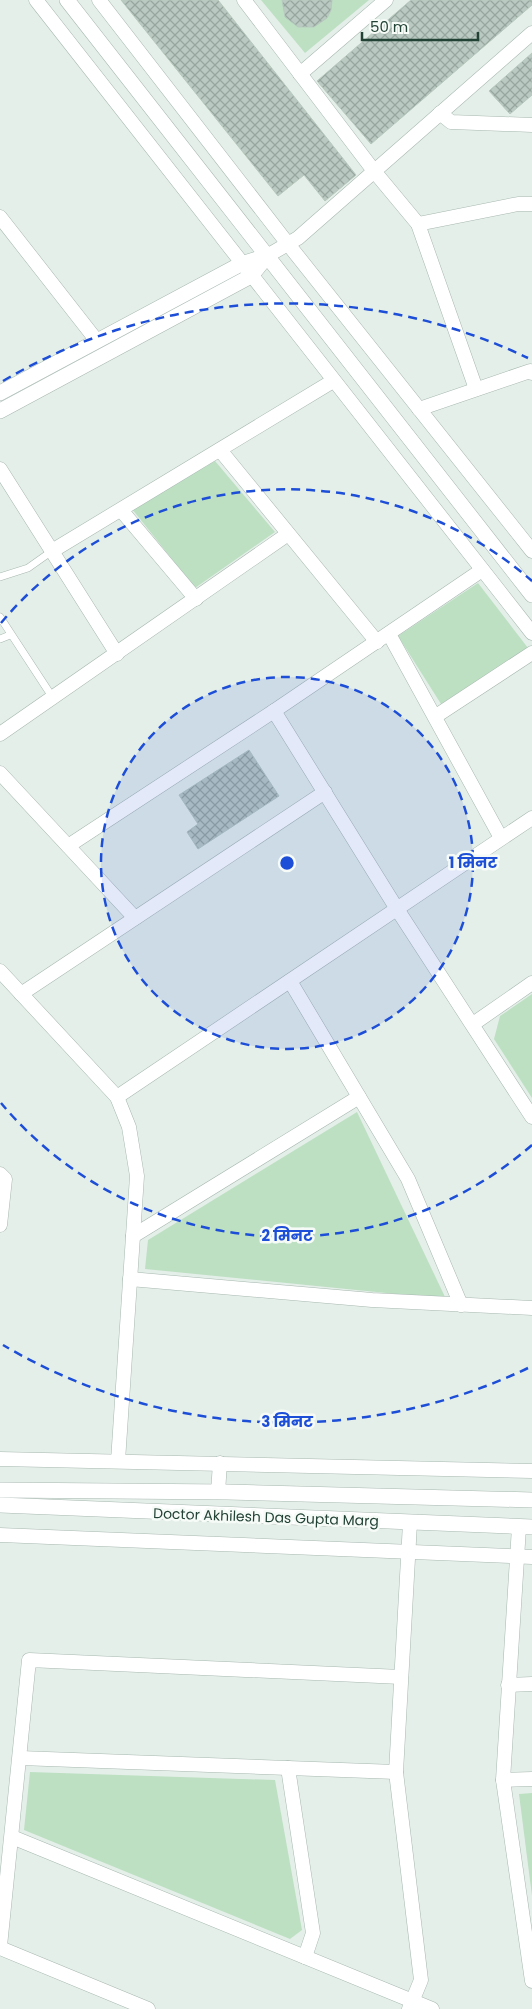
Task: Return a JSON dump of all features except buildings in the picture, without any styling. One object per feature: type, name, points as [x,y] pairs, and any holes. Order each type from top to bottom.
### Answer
[{"type":"street","points":[[36,0],[532,633]]},
{"type":"street","points":[[67,0],[532,595]]},
{"type":"street","points":[[99,0],[288,244],[532,551]]},
{"type":"street","points":[[244,0],[374,171],[418,224],[476,389]]},
{"type":"street","points":[[300,74],[386,0]]},
{"type":"street","points":[[0,411],[246,270],[298,238],[532,33]]},
{"type":"street","points":[[440,113],[451,122],[532,125]]},
{"type":"street","points":[[418,224],[518,204],[532,204]]},
{"type":"street","points":[[0,217],[96,342]]},
{"type":"street","points":[[0,393],[96,342],[246,270]]},
{"type":"street","points":[[419,409],[530,371],[532,373]]},
{"type":"street","points":[[52,551],[334,381]]},
{"type":"street","points":[[220,450],[288,534],[383,638],[436,716],[502,838]]},
{"type":"street","points":[[0,469],[117,654]]},
{"type":"street","points":[[121,510],[196,599]]},
{"type":"street","points":[[0,734],[288,534]]},
{"type":"street","points":[[68,846],[274,711],[482,570]]},
{"type":"street","points":[[436,716],[532,653]]},
{"type":"street","points":[[274,711],[397,908],[532,1117]]},
{"type":"street","points":[[0,773],[135,918]]},
{"type":"street","points":[[21,994],[325,792]]},
{"type":"street","points":[[117,1097],[532,818]]},
{"type":"street","points":[[0,971],[117,1097],[129,1127],[137,1176],[118,1461]]},
{"type":"street","points":[[290,981],[408,1178],[461,1305]]},
{"type":"street","points":[[473,1024],[532,983]]},
{"type":"street","points":[[133,1236],[359,1097]]},
{"type":"street","points":[[0,1174],[5,1179],[0,1225]]},
{"type":"street","points":[[130,1279],[372,1300],[532,1308]]},
{"type":"street","points":[[0,1459],[532,1471]]},
{"type":"street","points":[[218,1492],[220,1463]]},
{"type":"street","name":"Doctor Akhilesh Das Gupta Marg","points":[[0,1490],[218,1492],[532,1500]]},
{"type":"street","points":[[203,1493],[203,1514]]},
{"type":"street","name":"Doctor Akhilesh Das Gupta Marg","points":[[0,1505],[525,1527]]},
{"type":"street","points":[[410,1523],[396,1772],[421,1980],[410,2005]]},
{"type":"street","points":[[525,1527],[517,1557],[503,1780],[529,1940],[532,1981]]},
{"type":"street","points":[[0,1535],[532,1557]]},
{"type":"street","points":[[148,2009],[0,1947],[29,1660],[401,1677]]},
{"type":"street","points":[[508,1685],[532,1684]]},
{"type":"street","points":[[20,1758],[396,1772]]},
{"type":"street","points":[[288,1768],[313,1933],[306,1957]]},
{"type":"street","points":[[503,1780],[532,1779]]},
{"type":"street","points":[[12,1837],[306,1957],[410,2005],[432,2009]]},
{"type":"lane","points":[[0,578],[28,568],[52,551]]},
{"type":"lane","points":[[0,617],[53,698]]},
{"type":"lane","points":[[0,639],[10,635]]},
{"type":"green space","points":[[261,0],[369,0],[305,53]]},
{"type":"green space","points":[[215,461],[275,532],[195,588],[132,509]]},
{"type":"green space","points":[[478,583],[528,648],[441,704],[398,636]]},
{"type":"green space","points":[[532,994],[532,1098],[494,1039],[500,1016]]},
{"type":"green space","points":[[357,1112],[446,1299],[145,1269],[148,1240]]},
{"type":"green space","points":[[30,1772],[275,1780],[302,1930],[290,1939],[24,1830]]},
{"type":"green space","points":[[532,1793],[532,1896],[519,1794]]}]
